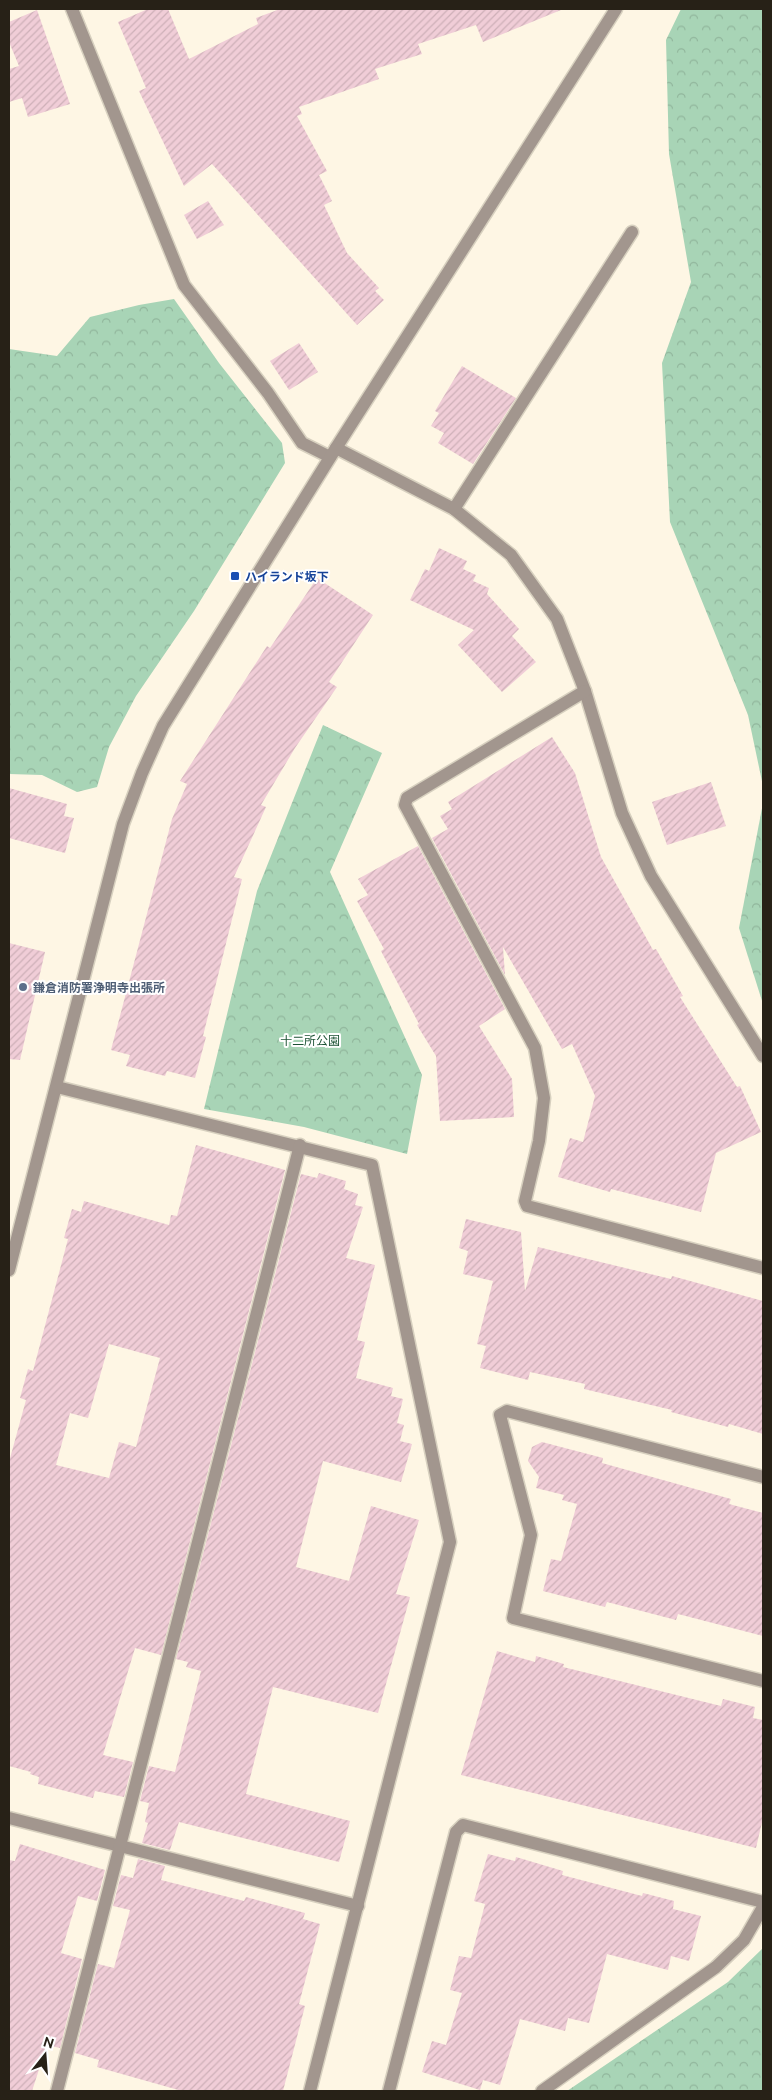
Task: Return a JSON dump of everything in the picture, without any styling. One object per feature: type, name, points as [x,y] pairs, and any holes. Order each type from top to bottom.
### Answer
[{"type":"street","points":[[72,9],[184,285],[268,393],[302,443],[333,453],[454,509],[511,555],[557,619],[585,691],[622,813],[651,876],[763,1056]]},
{"type":"street","points":[[9,1270],[121,833],[142,773],[163,726],[333,453],[616,9]]},
{"type":"street","points":[[454,509],[632,232]]},
{"type":"street","points":[[585,691],[407,798],[405,805],[535,1048],[544,1098],[540,1142],[525,1201],[527,1206],[763,1268]]},
{"type":"street","points":[[57,1087],[169,1116],[300,1145],[372,1165],[450,1542],[310,2091]]},
{"type":"street","points":[[57,2091],[300,1145]]},
{"type":"street","points":[[763,1477],[507,1411],[500,1415],[531,1535],[513,1618],[763,1681]]},
{"type":"street","points":[[9,1818],[358,1906]]},
{"type":"street","points":[[389,2091],[456,1832],[463,1825],[763,1902]]},
{"type":"street","points":[[542,2091],[716,1967],[744,1940],[763,1907]]},
{"type":"green space","points":[[681,9],[763,9],[763,786],[748,715],[670,522],[662,363],[691,282],[669,154],[666,40]]},
{"type":"green space","points":[[174,299],[219,363],[282,443],[285,463],[194,611],[136,696],[109,747],[97,787],[77,792],[42,775],[9,774],[9,349],[57,356],[90,317]]},
{"type":"green space","name":"十二所公園","points":[[323,725],[382,753],[330,872],[422,1075],[407,1154],[304,1127],[204,1109],[257,891]]},
{"type":"green space","points":[[763,803],[763,1004],[739,928]]},
{"type":"green space","points":[[763,1948],[763,2091],[567,2091],[728,1982]]},
{"type":"building","points":[[148,9],[168,9],[189,59],[258,24],[256,18],[280,9],[561,10],[483,42],[476,25],[418,44],[422,54],[375,69],[379,79],[299,107],[302,114],[297,116],[327,171],[319,175],[332,201],[324,205],[347,253],[379,288],[375,291],[384,300],[357,325],[212,164],[184,186],[139,91],[146,88],[118,22]]},
{"type":"building","points":[[37,10],[70,104],[28,117],[22,98],[9,102],[9,69],[19,66],[9,42],[9,22]]},
{"type":"building","points":[[208,201],[224,225],[197,239],[184,215]]},
{"type":"building","points":[[299,343],[318,372],[289,390],[270,361]]},
{"type":"building","points":[[462,366],[516,398],[473,464],[438,443],[444,433],[431,426],[439,413],[435,411]]},
{"type":"building","points":[[439,548],[467,561],[463,569],[476,575],[473,581],[489,588],[487,594],[519,629],[512,636],[536,662],[502,692],[458,645],[474,630],[410,600],[425,569],[429,571]]},
{"type":"building","points":[[317,578],[373,615],[329,682],[337,687],[295,748],[261,805],[266,807],[234,877],[242,879],[203,1036],[206,1037],[195,1078],[167,1071],[165,1076],[126,1066],[130,1055],[111,1050],[172,819],[187,784],[180,781],[267,646],[270,648]]},
{"type":"building","points":[[552,737],[575,773],[601,857],[653,950],[656,949],[683,996],[680,997],[737,1087],[740,1086],[761,1132],[716,1153],[701,1212],[611,1189],[610,1192],[558,1177],[570,1138],[583,1142],[595,1096],[572,1044],[562,1049],[503,947],[505,975],[432,838],[448,829],[440,816],[452,809],[448,802]]},
{"type":"building","points":[[711,782],[726,826],[667,845],[652,802]]},
{"type":"building","points":[[9,788],[67,804],[64,816],[74,818],[65,853],[9,838]]},
{"type":"building","points":[[418,846],[505,1009],[479,1026],[512,1079],[514,1117],[440,1121],[436,1056],[417,1025],[419,1024],[381,951],[384,949],[357,901],[368,895],[358,879]]},
{"type":"building","name":"鎌倉消防署浄明寺出張所","points":[[9,943],[45,952],[20,1060],[9,1059]]},
{"type":"building","points":[[196,1145],[285,1170],[161,1655],[135,1648],[103,1755],[133,1762],[124,1797],[95,1791],[93,1798],[38,1784],[39,1777],[30,1774],[31,1772],[9,1766],[9,1462],[26,1400],[20,1398],[28,1369],[33,1371],[68,1239],[64,1238],[72,1209],[81,1212],[84,1201],[169,1225],[171,1215],[177,1216]],"holes":[[[109,1344],[160,1358],[136,1447],[119,1442],[109,1478],[56,1465],[70,1413],[88,1418]]]},
{"type":"building","points":[[319,1173],[346,1181],[344,1189],[358,1194],[355,1205],[363,1207],[346,1258],[375,1265],[357,1340],[365,1342],[356,1378],[393,1388],[391,1396],[403,1399],[397,1423],[404,1425],[400,1441],[412,1444],[401,1482],[323,1461],[296,1567],[349,1581],[371,1506],[419,1520],[396,1594],[410,1597],[378,1713],[273,1687],[246,1794],[350,1821],[339,1862],[179,1822],[170,1850],[142,1843],[148,1823],[145,1822],[149,1803],[140,1801],[149,1766],[175,1772],[201,1671],[186,1667],[188,1662],[176,1659],[301,1174],[317,1178]]},
{"type":"building","points":[[466,1219],[521,1232],[525,1291],[538,1247],[671,1279],[672,1276],[763,1301],[763,1434],[729,1424],[728,1427],[671,1412],[672,1410],[584,1389],[585,1384],[530,1372],[528,1380],[480,1368],[486,1346],[477,1344],[493,1281],[463,1274],[468,1251],[459,1248]]},
{"type":"building","points":[[542,1442],[603,1458],[602,1463],[731,1499],[729,1504],[763,1513],[763,1636],[678,1614],[676,1620],[607,1602],[605,1607],[543,1591],[551,1559],[561,1561],[577,1504],[562,1500],[564,1495],[536,1488],[539,1477],[528,1461],[532,1447]]},
{"type":"building","points":[[497,1651],[535,1662],[536,1656],[564,1664],[563,1667],[721,1706],[723,1699],[755,1707],[753,1718],[763,1720],[763,1818],[756,1848],[461,1775]]},
{"type":"building","points":[[20,1844],[105,1870],[97,1901],[78,1896],[61,1953],[82,1959],[60,2048],[47,2045],[32,2091],[9,2091],[9,1860],[15,1861]]},
{"type":"building","points":[[488,1854],[515,1861],[516,1857],[563,1871],[562,1875],[642,1896],[643,1893],[674,1901],[673,1909],[701,1916],[689,1961],[671,1956],[668,1970],[607,1954],[589,2023],[568,2018],[565,2031],[520,2019],[500,2085],[483,2080],[480,2090],[422,2072],[432,2041],[446,2045],[462,1993],[450,1990],[459,1956],[471,1958],[485,1904],[474,1901]]},
{"type":"building","points":[[138,1859],[165,1866],[161,1880],[244,1901],[246,1897],[305,1913],[303,1919],[320,1924],[299,2004],[305,2006],[283,2091],[182,2091],[97,2067],[99,2060],[75,2053],[98,1964],[114,1968],[130,1910],[113,1906],[121,1875],[133,1878]]},
{"type":"place","name":"ハイランド坂下","points":[[235,576]]},
{"type":"place","name":"鎌倉消防署浄明寺出張所","points":[[23,987]]}]
